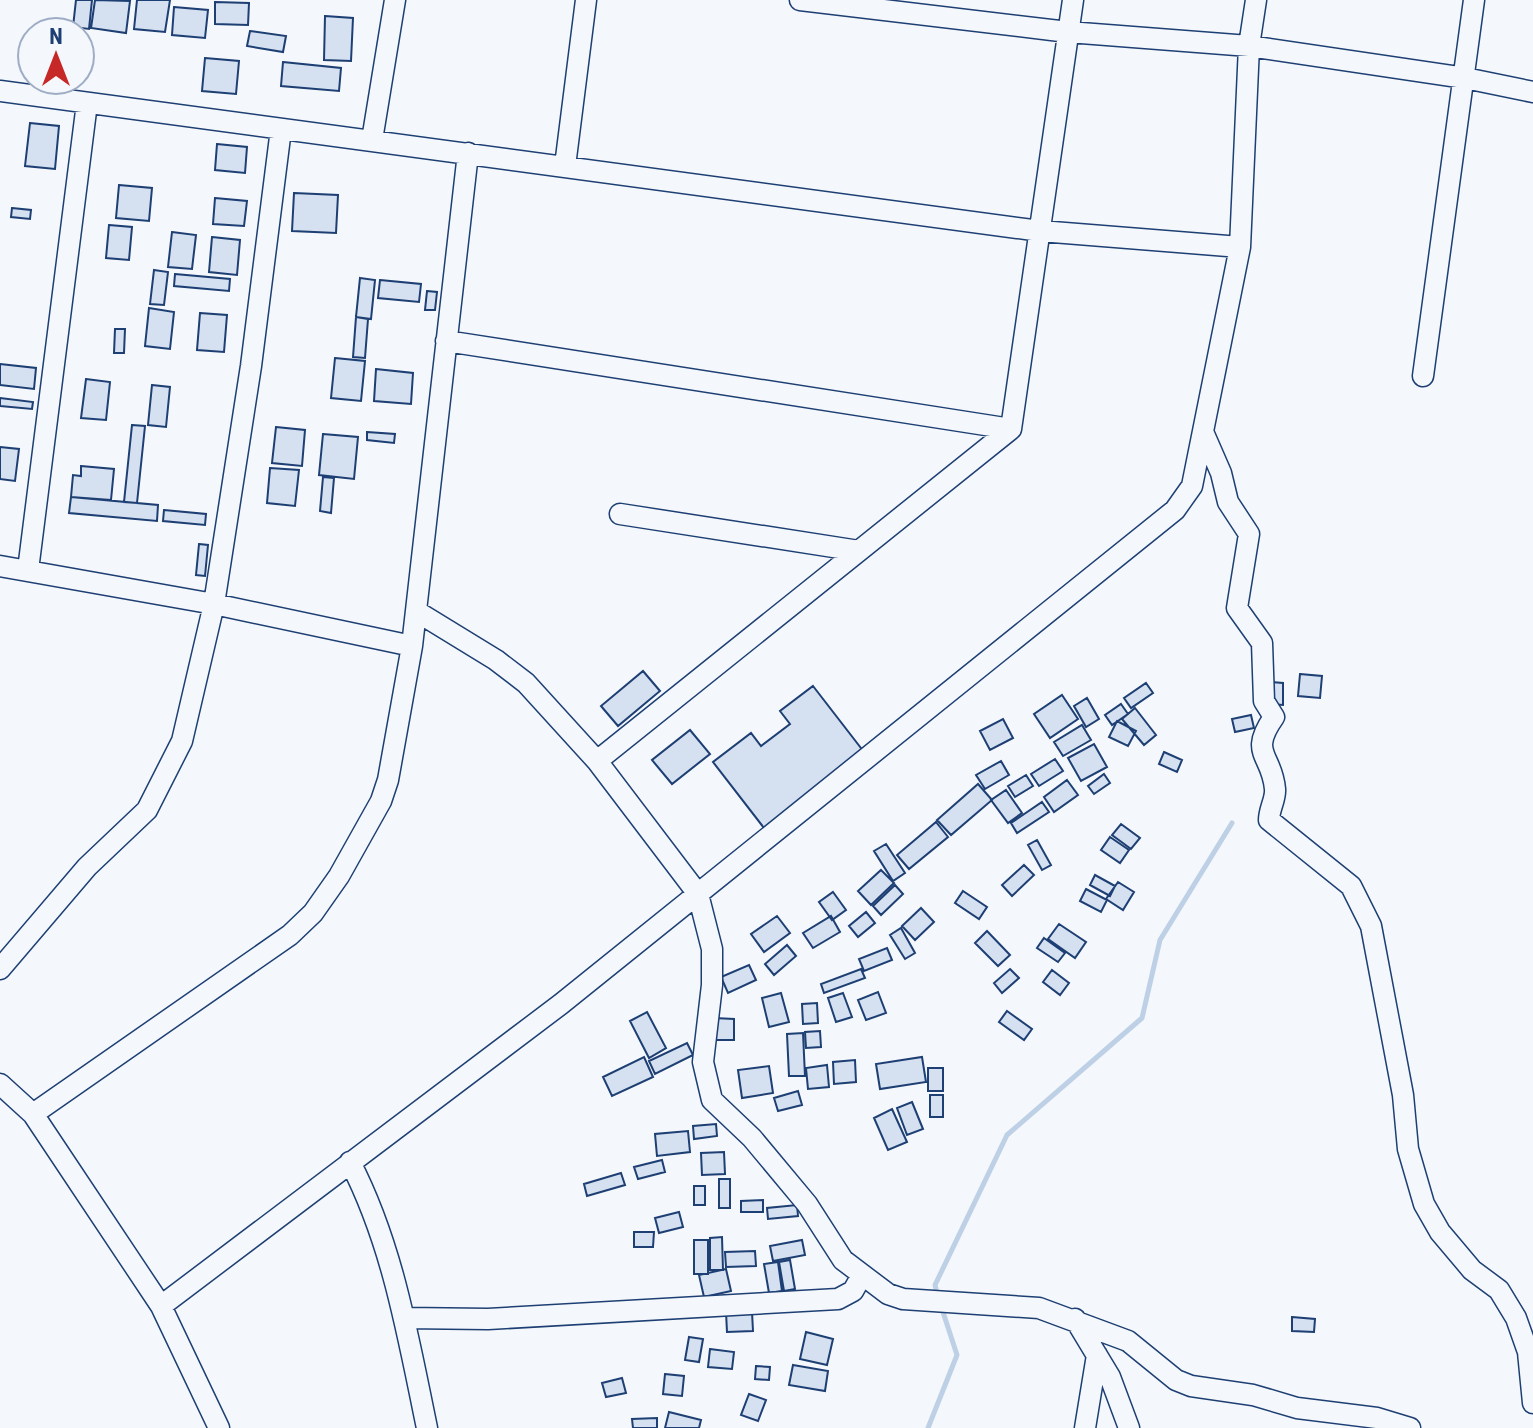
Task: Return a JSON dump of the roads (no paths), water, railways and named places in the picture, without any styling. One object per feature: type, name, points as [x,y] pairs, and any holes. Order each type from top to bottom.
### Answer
[{"type":"street","points":[[372,140],[395,0]]},
{"type":"street","points":[[565,166],[586,0]]},
{"type":"street","points":[[800,0],[1068,32],[1249,46],[1465,78],[1533,92]]},
{"type":"street","points":[[597,761],[1011,429],[1073,0]]},
{"type":"street","points":[[161,1306],[561,1004],[933,702],[1158,527],[1192,486],[1240,247],[1249,46],[1256,0]]},
{"type":"street","points":[[1423,376],[1474,0]]},
{"type":"street","points":[[0,91],[1040,231],[1240,247]]},
{"type":"street","points":[[28,570],[87,103]]},
{"type":"street","points":[[0,969],[87,867],[147,810],[182,741],[214,604],[251,366],[281,129]]},
{"type":"street","points":[[33,1114],[290,935],[313,913],[339,876],[381,801],[412,646],[468,153]]},
{"type":"street","points":[[446,341],[1011,429]]},
{"type":"street","points":[[1204,434],[1221,473],[1228,502],[1249,534],[1237,608],[1262,643],[1264,701],[1274,717],[1262,733],[1260,748],[1273,772],[1276,794],[1269,820],[1351,886],[1371,926],[1403,1095],[1408,1149],[1424,1204],[1440,1232],[1472,1270],[1499,1290],[1516,1318],[1528,1352],[1533,1403]]},
{"type":"street","points":[[620,514],[859,551]]},
{"type":"street","points":[[0,566],[214,604],[412,646]]},
{"type":"street","points":[[416,611],[496,660],[526,683],[597,761],[698,894],[712,949],[712,985],[703,1062],[712,1100],[752,1138],[807,1204],[843,1260],[861,1277],[888,1294],[903,1299],[1039,1308],[1075,1319],[1128,1341],[1176,1380],[1191,1386],[1312,1418],[1377,1418],[1410,1428]]},
{"type":"street","points":[[0,1084],[33,1114],[161,1306],[219,1428]]},
{"type":"street","points":[[350,1162],[368,1197],[405,1318],[427,1428]]},
{"type":"street","points":[[405,1318],[488,1319],[838,1299],[853,1291],[861,1277]]},
{"type":"street","points":[[1075,1319],[1110,1377],[1129,1428]]},
{"type":"street","points":[[1085,1428],[1097,1355]]},
{"type":"waterway","points":[[938,1297],[935,1285],[1007,1135],[1142,1018],[1160,940],[1232,823]]},
{"type":"waterway","points":[[928,1428],[957,1355],[941,1306]]}]
